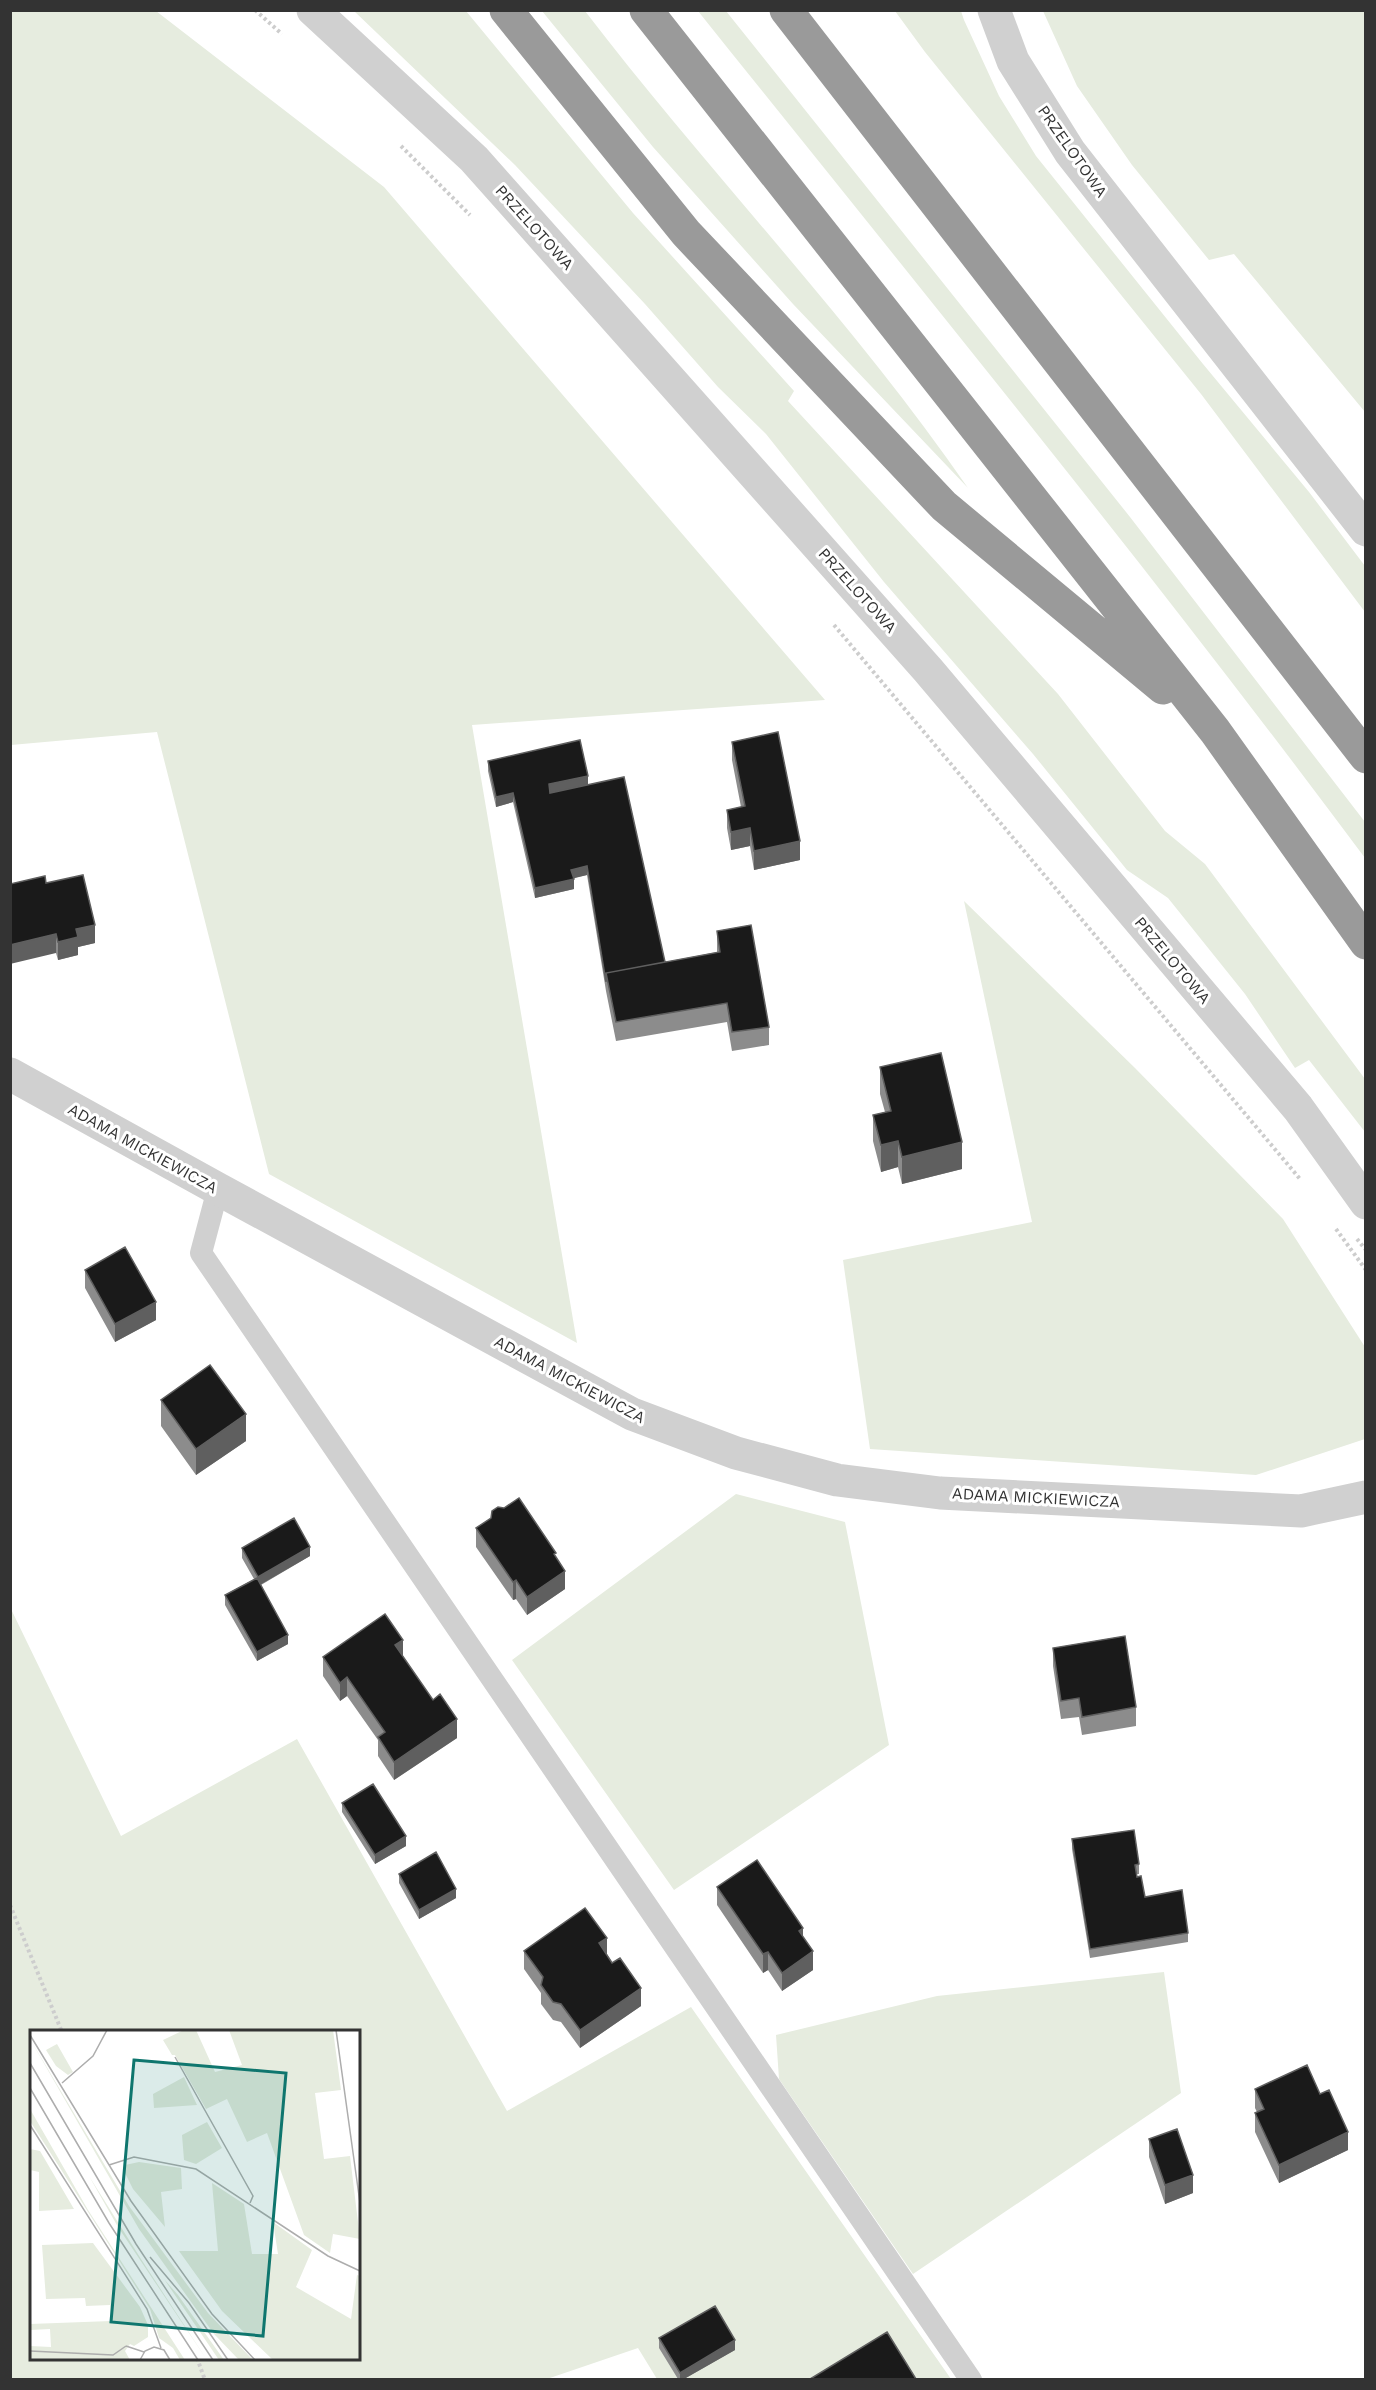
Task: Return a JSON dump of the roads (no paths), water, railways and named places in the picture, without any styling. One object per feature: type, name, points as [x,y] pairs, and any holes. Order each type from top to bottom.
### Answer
[{"type":"highway","points":[[646,10],[1215,731],[1365,943]]},
{"type":"highway","points":[[786,11],[1365,758]]},
{"type":"highway","points":[[510,17],[686,233],[944,506],[1215,731]]},
{"type":"street","name":"PRZELOTOWA","points":[[313,10],[474,159],[928,670],[1290,1099],[1365,1203]]},
{"type":"street","name":"PRZELOTOWA","points":[[996,13],[1013,61],[1070,152],[1365,530]]},
{"type":"street","name":"ADAMA MICKIEWICZA","points":[[10,1074],[218,1190],[632,1414],[736,1453],[837,1480],[940,1493],[1301,1511],[1365,1497]]},
{"type":"lane","points":[[218,1190],[201,1253],[970,2379]]}]
